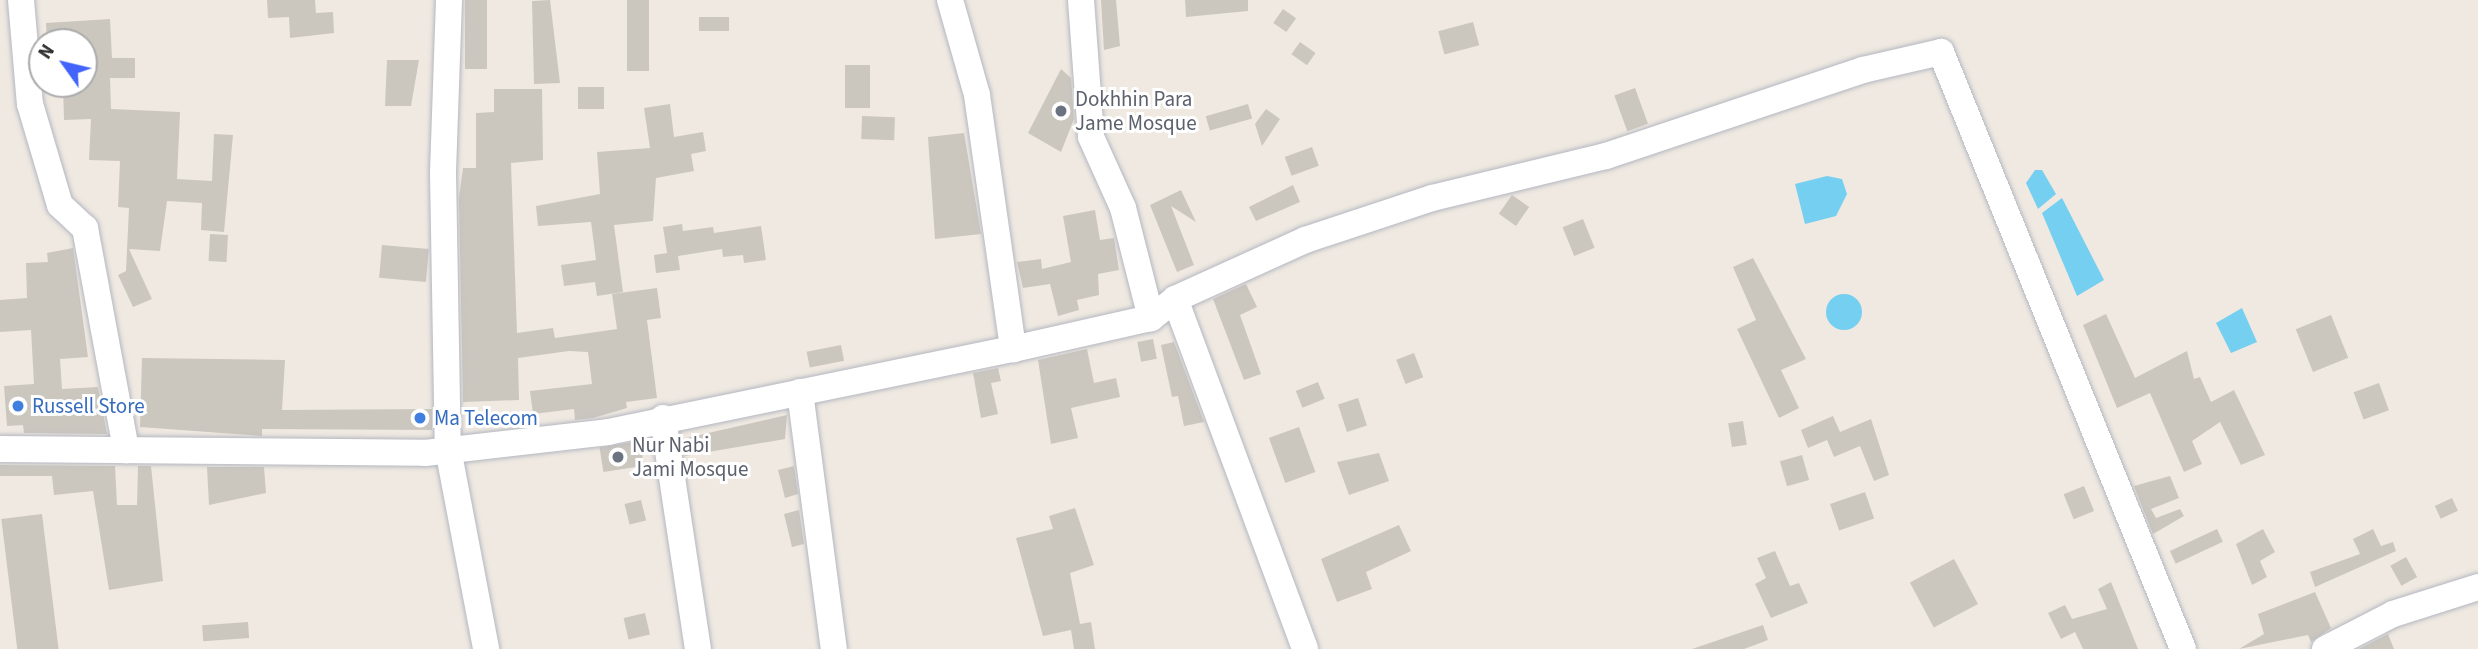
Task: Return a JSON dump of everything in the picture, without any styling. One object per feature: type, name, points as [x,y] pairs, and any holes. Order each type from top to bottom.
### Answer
[{"type":"street","points":[[21,0],[30,104],[61,205],[85,228],[126,450]]},
{"type":"street","points":[[449,0],[443,173],[448,449],[486,649]]},
{"type":"street","points":[[950,0],[977,95],[1013,349]]},
{"type":"street","points":[[1081,0],[1091,137],[1123,208],[1151,318]]},
{"type":"street","points":[[0,449],[448,449],[608,432],[663,418],[1013,349],[1151,318],[1175,299],[1305,240],[1432,198],[1606,156],[1863,70],[1941,52],[2183,649]]},
{"type":"street","points":[[1175,299],[1305,649]]},
{"type":"street","points":[[800,392],[834,649]]},
{"type":"street","points":[[663,418],[698,649]]},
{"type":"street","points":[[2325,649],[2393,614],[2478,587]]},
{"type":"water","points":[[2035,170],[2042,170],[2056,194],[2038,209],[2026,183]]},
{"type":"water","points":[[1827,176],[1842,179],[1847,194],[1836,216],[1805,224],[1795,184]]},
{"type":"water","points":[[2062,198],[2104,280],[2077,296],[2042,213]]},
{"type":"water","points":[[1844,294],[1857,299],[1862,312],[1857,325],[1844,330],[1831,325],[1826,312],[1831,299]]},
{"type":"water","points":[[2242,308],[2257,342],[2231,353],[2216,323]]},
{"type":"building","points":[[267,0],[315,0],[316,13],[333,12],[334,33],[290,38],[289,17],[268,18]]},
{"type":"building","points":[[465,0],[487,0],[487,69],[465,69]]},
{"type":"building","points":[[550,0],[560,83],[534,84],[532,1]]},
{"type":"building","points":[[627,0],[649,0],[649,71],[627,71]]},
{"type":"building","points":[[1101,0],[1116,0],[1120,46],[1104,50]]},
{"type":"building","points":[[1185,0],[1248,0],[1248,11],[1186,17]]},
{"type":"building","points":[[1283,9],[1296,18],[1286,32],[1273,23]]},
{"type":"building","points":[[699,17],[729,17],[729,31],[699,31]]},
{"type":"building","points":[[110,19],[112,58],[135,58],[135,78],[110,78],[111,109],[180,112],[177,179],[212,181],[214,134],[233,135],[224,232],[201,230],[202,203],[167,201],[160,251],[129,249],[152,299],[133,307],[118,275],[126,271],[129,208],[118,207],[120,161],[89,160],[91,119],[64,120],[63,98],[98,98],[98,28],[46,28],[46,23]]},
{"type":"building","points":[[1473,22],[1479,45],[1444,54],[1438,31]]},
{"type":"building","points":[[1300,42],[1316,53],[1307,65],[1291,54]]},
{"type":"building","points":[[387,60],[419,60],[411,106],[385,106]]},
{"type":"building","points":[[845,65],[870,65],[870,108],[845,108]]},
{"type":"building","points":[[1061,69],[1071,78],[1074,119],[1061,152],[1028,133]]},
{"type":"building","points":[[578,87],[604,87],[604,109],[578,109]]},
{"type":"building","points":[[1635,88],[1648,124],[1627,131],[1614,96]]},
{"type":"building","points":[[494,89],[542,89],[543,160],[511,163],[517,333],[553,328],[555,338],[617,329],[612,294],[657,288],[661,318],[647,320],[657,398],[626,402],[627,408],[593,418],[575,420],[574,409],[533,414],[530,391],[592,384],[588,352],[569,351],[518,358],[519,400],[463,402],[459,198],[463,168],[476,168],[476,113],[494,112]]},
{"type":"building","points":[[670,104],[674,137],[703,132],[706,151],[691,154],[694,171],[656,178],[653,221],[614,225],[623,292],[597,296],[595,282],[564,286],[561,265],[596,260],[591,222],[538,226],[536,206],[600,194],[597,152],[650,148],[644,108]]},
{"type":"building","points":[[1248,104],[1252,118],[1210,131],[1206,116]]},
{"type":"building","points":[[1266,109],[1280,119],[1262,146],[1255,124]]},
{"type":"building","points":[[862,116],[895,117],[894,140],[861,139]]},
{"type":"building","points":[[964,133],[981,234],[935,239],[928,137]]},
{"type":"building","points":[[1312,147],[1319,166],[1292,176],[1285,157]]},
{"type":"building","points":[[1293,185],[1300,202],[1256,221],[1249,207]]},
{"type":"building","points":[[1181,190],[1196,222],[1171,206],[1194,265],[1177,272],[1150,205]]},
{"type":"building","points":[[1512,195],[1529,207],[1516,226],[1499,214]]},
{"type":"building","points":[[1095,210],[1100,240],[1114,238],[1119,270],[1098,274],[1099,295],[1077,300],[1079,310],[1058,316],[1050,284],[1023,288],[1017,262],[1041,259],[1042,269],[1071,262],[1063,216]]},
{"type":"building","points":[[1583,219],[1595,248],[1574,256],[1563,227]]},
{"type":"building","points":[[682,224],[683,231],[713,227],[714,233],[761,226],[766,260],[744,263],[743,255],[723,257],[722,249],[678,256],[680,270],[656,273],[654,255],[667,253],[663,227]]},
{"type":"building","points":[[210,234],[228,235],[227,262],[209,261]]},
{"type":"building","points":[[382,245],[429,249],[426,282],[379,278]]},
{"type":"building","points":[[73,248],[88,357],[60,359],[62,389],[98,387],[107,434],[24,433],[23,425],[7,426],[4,386],[34,384],[31,330],[0,332],[0,300],[27,298],[26,263],[48,262],[47,253]]},
{"type":"building","points":[[1753,258],[1806,359],[1781,370],[1799,408],[1779,418],[1737,329],[1756,320],[1733,267]]},
{"type":"building","points":[[1246,284],[1257,307],[1240,315],[1261,374],[1244,380],[1213,299]]},
{"type":"building","points":[[2106,314],[2135,378],[2187,351],[2194,379],[2200,377],[2211,402],[2234,390],[2265,455],[2241,465],[2220,422],[2192,441],[2202,464],[2184,472],[2150,393],[2117,408],[2083,325]]},
{"type":"building","points":[[2331,315],[2348,358],[2313,372],[2296,329]]},
{"type":"building","points":[[1153,339],[1157,359],[1141,362],[1137,342]]},
{"type":"building","points":[[1174,342],[1204,422],[1184,426],[1178,396],[1172,397],[1161,345]]},
{"type":"building","points":[[841,345],[844,361],[810,367],[807,352]]},
{"type":"building","points":[[1087,349],[1094,383],[1116,378],[1120,397],[1071,408],[1078,438],[1051,444],[1038,360]]},
{"type":"building","points":[[1414,353],[1423,377],[1406,384],[1396,360]]},
{"type":"building","points":[[142,358],[285,360],[282,410],[432,409],[432,430],[262,429],[262,436],[140,427]]},
{"type":"building","points":[[998,368],[1001,381],[991,383],[998,414],[981,418],[973,373]]},
{"type":"building","points":[[1318,382],[1325,399],[1302,408],[1296,391]]},
{"type":"building","points":[[2379,383],[2389,410],[2364,419],[2354,392]]},
{"type":"building","points":[[1358,398],[1367,426],[1347,432],[1338,404]]},
{"type":"building","points":[[787,415],[785,439],[685,456],[682,439]]},
{"type":"building","points":[[1833,416],[1840,432],[1871,419],[1889,475],[1874,481],[1860,446],[1834,457],[1827,440],[1808,448],[1801,430]]},
{"type":"building","points":[[1743,421],[1747,445],[1732,447],[1728,423]]},
{"type":"building","points":[[1299,427],[1315,472],[1285,483],[1269,438]]},
{"type":"building","points":[[640,441],[644,466],[603,472],[600,447]]},
{"type":"building","points":[[1379,453],[1389,481],[1349,495],[1337,462]]},
{"type":"building","points":[[1802,455],[1809,480],[1787,486],[1780,461]]},
{"type":"building","points":[[0,465],[115,466],[117,505],[137,505],[138,466],[151,466],[163,581],[109,590],[93,491],[54,495],[52,476],[0,476]]},
{"type":"building","points":[[794,466],[798,494],[785,498],[778,470]]},
{"type":"building","points":[[207,467],[264,467],[266,493],[209,505]]},
{"type":"building","points":[[2170,476],[2179,498],[2151,509],[2156,518],[2180,509],[2184,516],[2153,534],[2134,486]]},
{"type":"building","points":[[2084,486],[2094,511],[2074,519],[2064,494]]},
{"type":"building","points":[[1865,492],[1874,518],[1839,531],[1830,504]]},
{"type":"building","points":[[2452,498],[2458,511],[2441,519],[2435,506]]},
{"type":"building","points":[[641,500],[646,520],[630,524],[625,504]]},
{"type":"building","points":[[1075,508],[1094,565],[1070,573],[1080,624],[1091,622],[1095,649],[1074,649],[1071,630],[1043,636],[1016,538],[1053,529],[1049,516]]},
{"type":"building","points":[[799,510],[804,544],[792,547],[784,514]]},
{"type":"building","points":[[42,514],[59,649],[17,649],[1,519]]},
{"type":"building","points":[[1399,525],[1411,551],[1366,572],[1372,589],[1337,602],[1321,559]]},
{"type":"building","points":[[2217,529],[2223,542],[2176,564],[2170,551]]},
{"type":"building","points":[[2263,529],[2275,552],[2260,561],[2267,577],[2252,585],[2236,544]]},
{"type":"building","points":[[2373,529],[2381,546],[2393,542],[2396,551],[2315,587],[2310,572],[2360,554],[2353,539]]},
{"type":"building","points":[[1775,551],[1790,586],[1799,583],[1808,603],[1771,618],[1755,584],[1766,578],[1757,558]]},
{"type":"building","points":[[2406,557],[2417,577],[2401,586],[2390,566]]},
{"type":"building","points":[[1954,559],[1978,604],[1934,628],[1910,582]]},
{"type":"building","points":[[2111,582],[2138,649],[2083,649],[2075,632],[2061,639],[2048,613],[2065,605],[2072,619],[2107,609],[2098,589]]},
{"type":"building","points":[[2315,592],[2331,628],[2311,642],[2308,635],[2239,649],[2264,634],[2258,614]]},
{"type":"building","points":[[645,613],[650,634],[629,639],[624,618]]},
{"type":"building","points":[[248,622],[249,638],[203,641],[202,625]]},
{"type":"building","points":[[1763,625],[1768,640],[1744,649],[1692,649]]},
{"type":"building","points":[[2388,634],[2394,649],[2359,649]]},
{"type":"place","name":"Dokhhin Para Jame Mosque","points":[[1061,111]]},
{"type":"place","name":"Russell Store","points":[[18,406]]},
{"type":"place","name":"Ma Telecom","points":[[420,418]]},
{"type":"place","name":"Nur Nabi Jami Mosque","points":[[618,457]]}]
